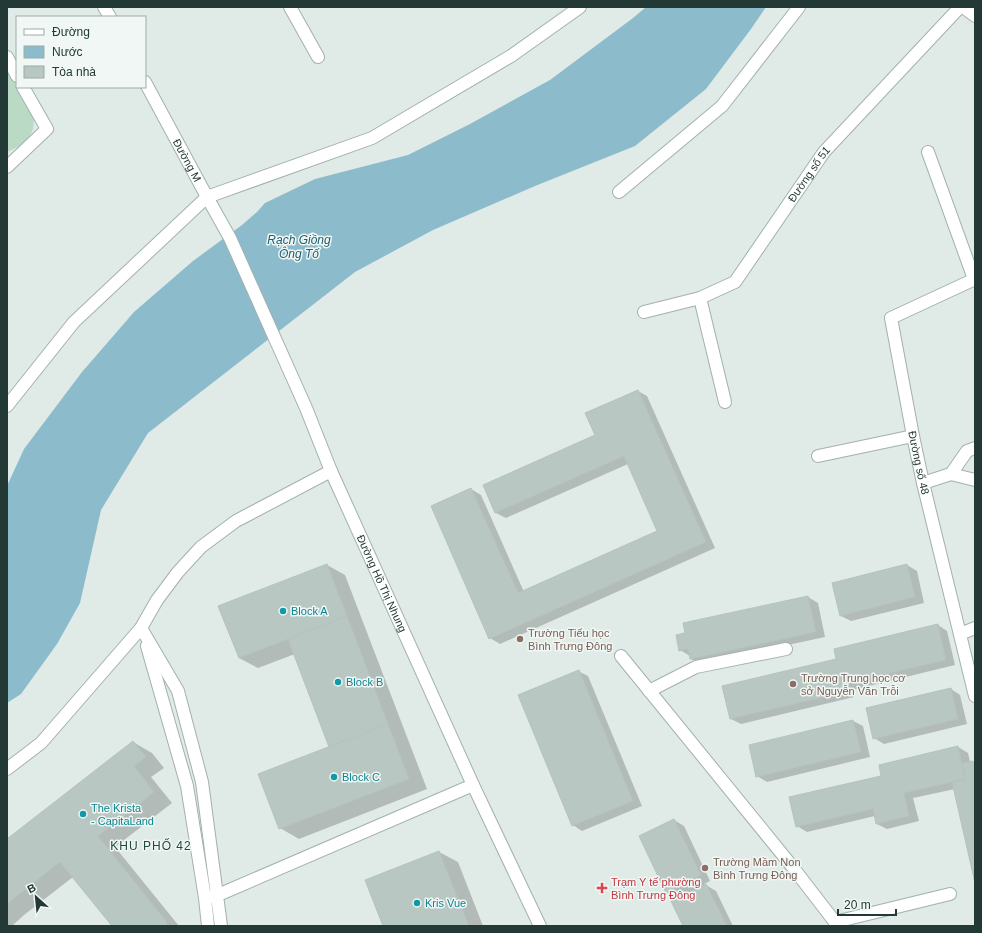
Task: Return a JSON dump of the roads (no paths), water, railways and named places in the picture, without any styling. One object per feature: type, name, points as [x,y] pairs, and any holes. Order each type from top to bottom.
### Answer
[{"type":"street","points":[[104,7],[109,16]]},
{"type":"street","points":[[290,7],[318,57]]},
{"type":"street","points":[[7,406],[74,322],[207,197],[372,138],[511,56],[580,7]]},
{"type":"street","points":[[620,192],[722,106],[799,7]]},
{"type":"street","points":[[961,7],[975,16]]},
{"type":"street","name":"Đường số 51","points":[[644,312],[700,298],[735,282],[824,152],[961,7]]},
{"type":"street","points":[[7,57],[16,74]]},
{"type":"street","name":"Đường M","points":[[146,84],[230,238]]},
{"type":"street","points":[[7,167],[47,129],[24,88]]},
{"type":"street","points":[[928,152],[974,279]]},
{"type":"street","name":"Đường Hồ Thị Nhung","points":[[230,238],[306,408],[332,471],[473,786],[540,926]]},
{"type":"street","name":"Đường số 48","points":[[974,279],[891,318],[923,484],[975,696]]},
{"type":"street","points":[[700,298],[726,402]]},
{"type":"street","points":[[818,456],[913,436]]},
{"type":"street","points":[[951,474],[967,451],[975,448]]},
{"type":"street","points":[[7,769],[41,743],[142,628],[157,600],[178,572],[201,547],[236,521],[332,471]]},
{"type":"street","points":[[923,484],[951,474],[975,480]]},
{"type":"street","points":[[142,628],[178,692],[202,782],[222,926]]},
{"type":"street","points":[[142,628],[187,786],[208,926]]},
{"type":"street","points":[[960,634],[975,628]]},
{"type":"street","points":[[649,692],[696,667],[786,650]]},
{"type":"street","points":[[621,656],[791,865],[836,924],[950,894]]},
{"type":"street","points":[[187,786],[202,782]]},
{"type":"street","points":[[205,898],[218,894],[473,786]]},
{"type":"water","name":"Rạch Giồng Ông Tố","points":[[646,7],[766,7],[706,89],[635,146],[535,186],[433,230],[355,272],[148,433],[101,510],[80,603],[57,644],[21,694],[7,703],[7,486],[24,449],[82,372],[134,312],[193,261],[242,225],[265,203],[315,179],[408,155],[470,124],[550,80]]},
{"type":"place","name":"Block A","points":[[283,611]]},
{"type":"place","name":"Trường Tiểu học Bình Trưng Đông","points":[[520,639]]},
{"type":"place","name":"Block B","points":[[338,682]]},
{"type":"place","name":"Trường Trung học cơ sở Nguyễn Văn Trỗi","points":[[793,684]]},
{"type":"place","name":"Block C","points":[[334,777]]},
{"type":"place","name":"The Krista - CapitaLand","points":[[83,814]]},
{"type":"place","name":"Trường Mầm Non Bình Trưng Đông","points":[[705,868]]},
{"type":"place","name":"Trạm Y tế phường Bình Trưng Đông","points":[[602,888]]},
{"type":"place","name":"Kris Vue","points":[[417,903]]},
{"type":"district","name":"KHU PHỐ 42","points":[[151,846]]}]
